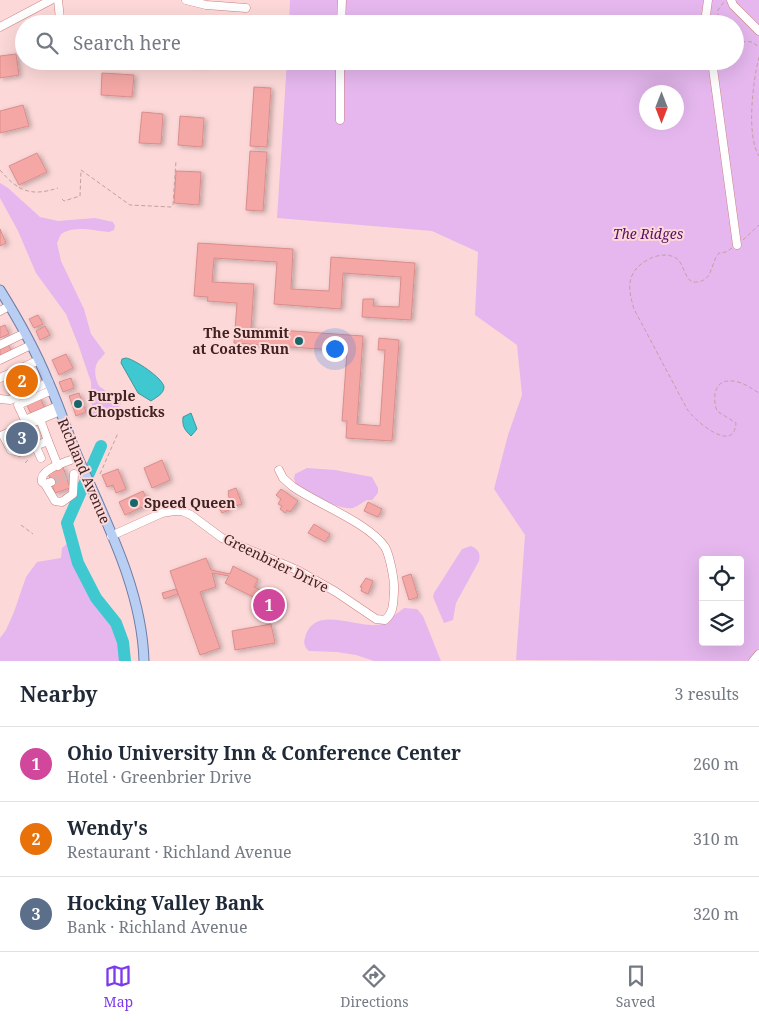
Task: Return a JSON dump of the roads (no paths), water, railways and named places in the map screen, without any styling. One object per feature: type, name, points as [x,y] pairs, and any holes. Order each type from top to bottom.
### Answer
[{"type":"main road","name":"Richland Avenue","points":[[0,290],[39,360],[78,458],[112,536],[132,589],[141,627],[144,661]]},
{"type":"street","points":[[24,15],[52,0]]},
{"type":"street","points":[[58,0],[60,15]]},
{"type":"street","points":[[186,0],[206,5],[246,8]]},
{"type":"street","points":[[341,15],[342,0]]},
{"type":"street","points":[[706,15],[708,0]]},
{"type":"street","points":[[731,0],[733,5],[743,15]]},
{"type":"street","points":[[744,16],[759,31]]},
{"type":"street","points":[[0,28],[15,20]]},
{"type":"street","points":[[340,70],[340,120]]},
{"type":"street","points":[[713,70],[738,245]]},
{"type":"street","points":[[0,311],[9,306]]},
{"type":"street","points":[[0,345],[25,333]]},
{"type":"street","points":[[0,360],[31,345]]},
{"type":"street","points":[[0,378],[39,360]]},
{"type":"street","points":[[0,399],[10,400],[50,386]]},
{"type":"street","points":[[50,386],[18,405],[24,420],[59,408]]},
{"type":"street","points":[[48,441],[19,452],[11,450],[3,435],[40,419],[59,408]]},
{"type":"street","points":[[40,419],[58,466]]},
{"type":"street","points":[[36,447],[41,458]]},
{"type":"street","points":[[78,458],[48,470],[43,474],[41,478],[48,483],[55,501],[62,502],[73,494],[70,475],[84,470]]},
{"type":"street","name":"Greenbrier Drive","points":[[112,536],[162,514],[182,511],[191,515],[222,538],[299,571],[336,592],[376,619],[385,620],[393,611],[394,588],[386,549],[377,539],[360,526],[292,486],[283,478],[279,470]]},
{"type":"street","points":[[753,661],[759,654]]},
{"type":"water","points":[[126,358],[141,365],[159,379],[164,387],[161,394],[151,401],[138,393],[121,363],[122,359]]},
{"type":"water","points":[[191,413],[197,429],[191,436],[184,428],[183,417]]},
{"type":"waterway","points":[[101,446],[67,523],[78,563],[96,598],[116,623],[123,642],[125,661]]},
{"type":"tunnel","points":[[51,482],[66,476]]},
{"type":"place","name":"The Summit at Coates Run","points":[[299,341]]},
{"type":"place","name":"Wendy's","points":[[22,381]]},
{"type":"place","name":"Purple Chopsticks","points":[[78,404]]},
{"type":"place","name":"Hocking Valley Bank","points":[[22,438]]},
{"type":"place","name":"Speed Queen","points":[[134,503]]},
{"type":"place","name":"Ohio University Inn & Conference Center","points":[[269,605]]},
{"type":"park label","name":"The Ridges","points":[[648,234]]}]
